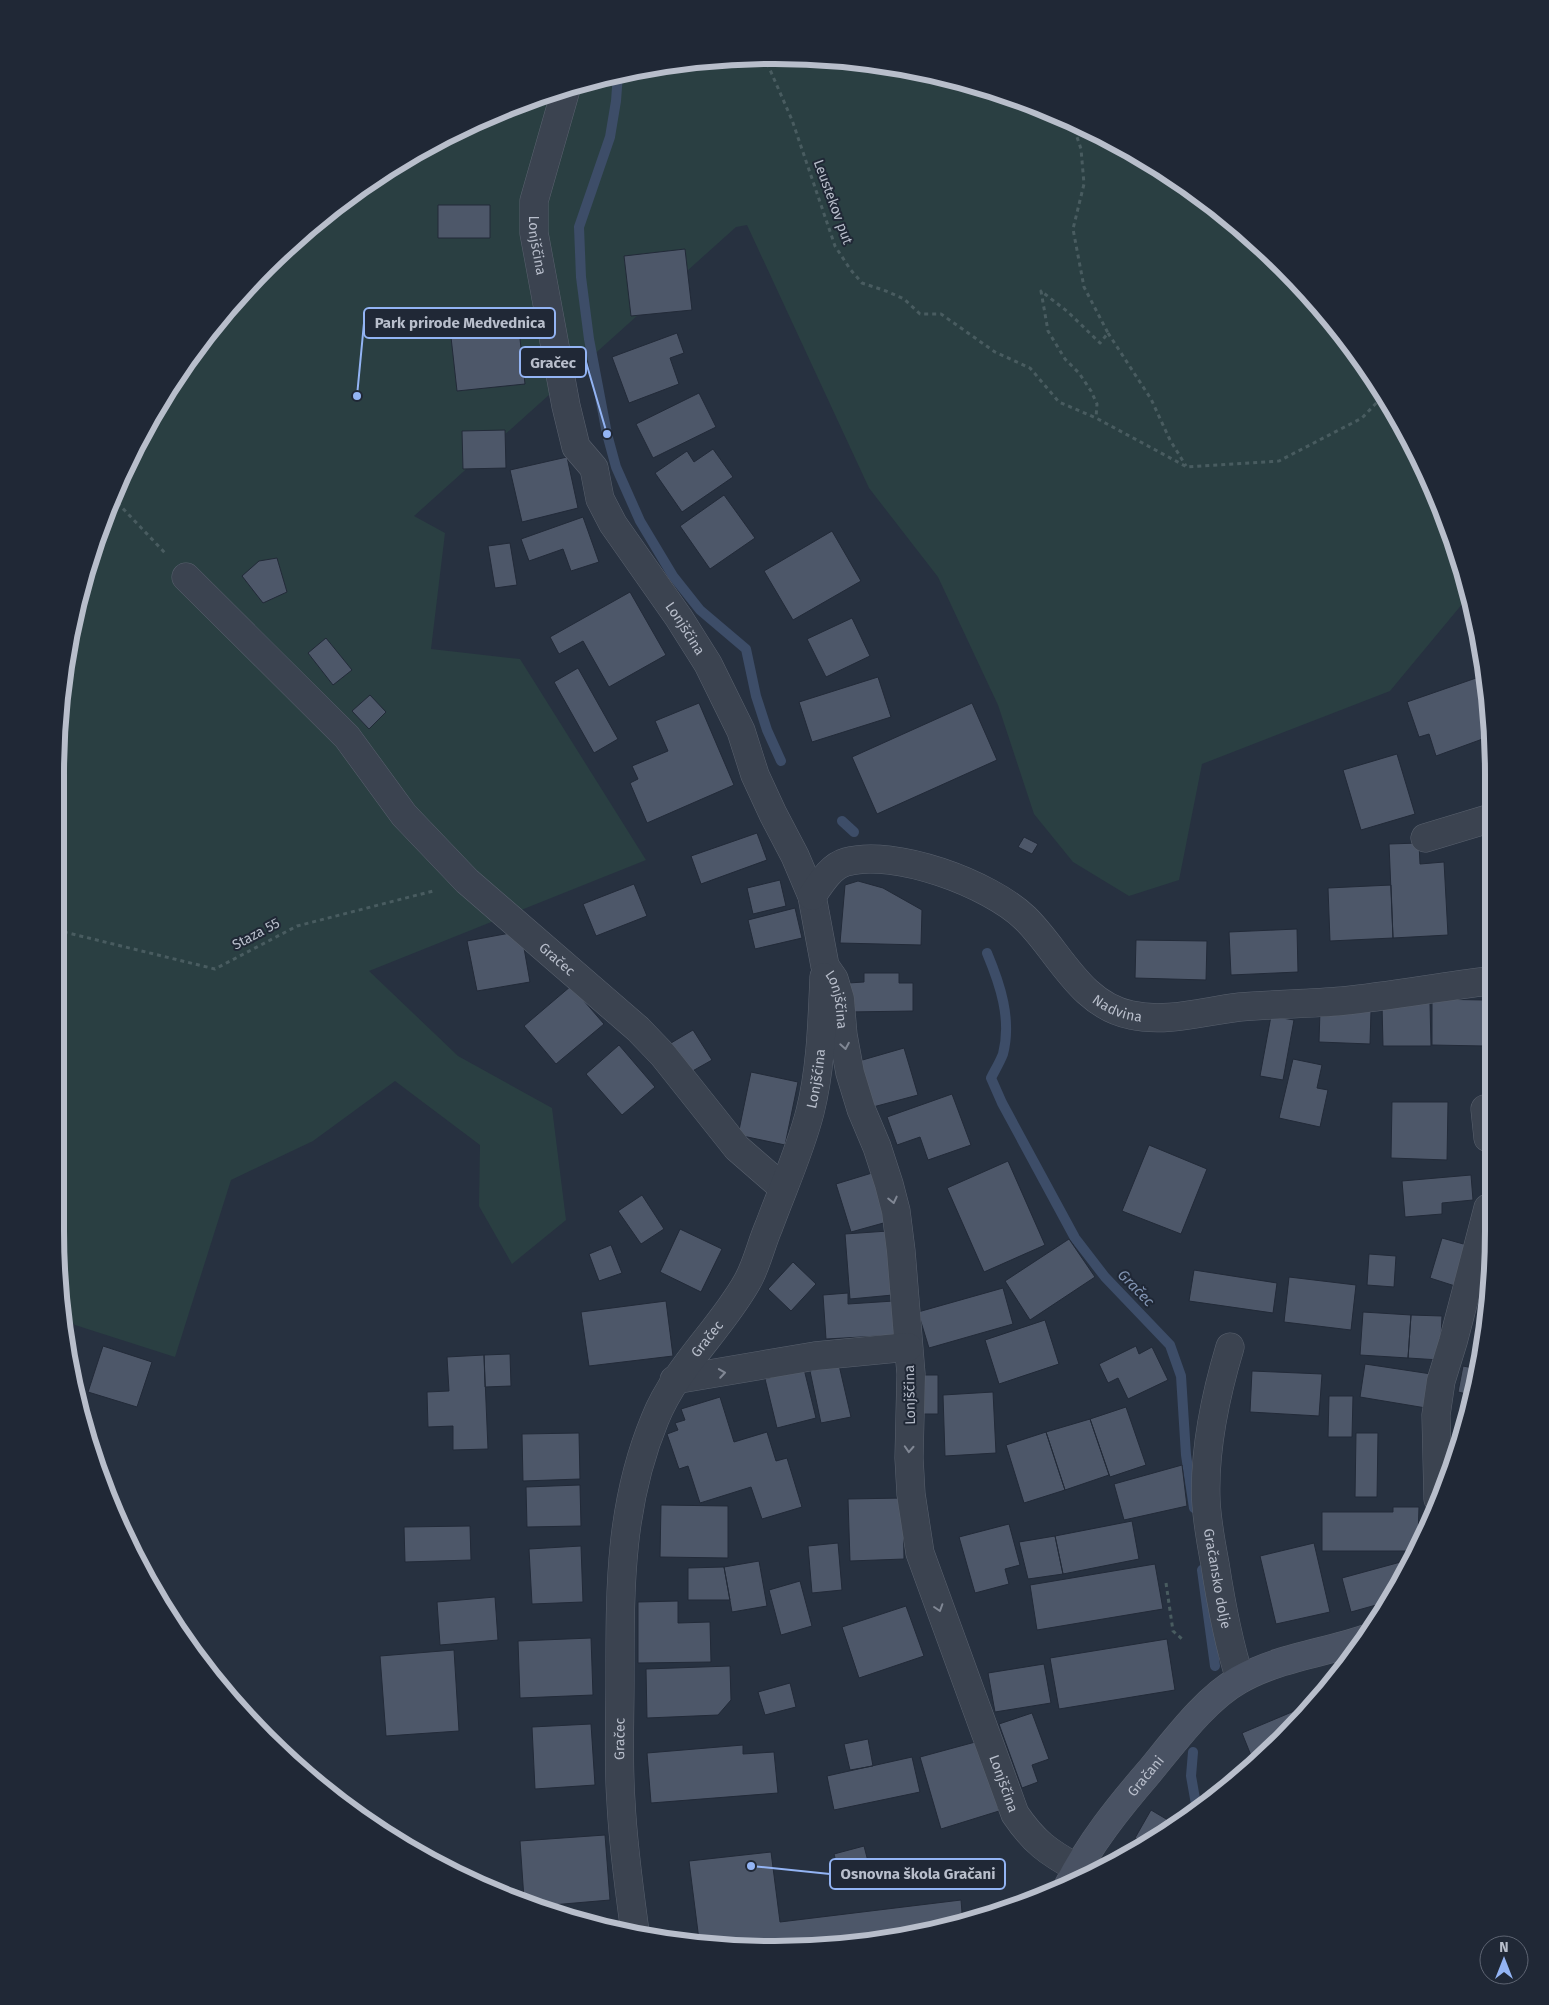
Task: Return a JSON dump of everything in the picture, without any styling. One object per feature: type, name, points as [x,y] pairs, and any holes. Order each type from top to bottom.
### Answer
[{"type":"street","name":"Lonjščina","points":[[564,96],[534,202],[534,232],[566,406],[576,447],[594,468],[600,499],[613,524],[673,609],[708,664],[741,731],[755,775],[773,814],[796,856],[812,896],[825,966],[834,979],[840,999],[843,1035],[850,1073],[860,1109],[877,1148],[896,1211],[911,1374],[909,1458],[914,1523],[920,1553],[1015,1814],[1029,1834],[1053,1854],[1071,1876]]},
{"type":"street","name":"Gračec","points":[[186,577],[347,736],[404,815],[467,881],[638,1029],[663,1055],[737,1148],[784,1188],[749,1279],[725,1317],[674,1380],[655,1417],[641,1456],[631,1495],[624,1540],[620,1595],[620,1799],[625,1858],[634,1928]]},
{"type":"street","points":[[1425,838],[1485,820]]},
{"type":"street","name":"Nadvina","points":[[812,896],[827,874],[844,862],[870,858],[898,860],[936,871],[969,884],[1001,900],[1024,917],[1087,992],[1108,1008],[1131,1015],[1152,1017],[1186,1015],[1256,1006],[1340,1001],[1485,981]]},
{"type":"street","name":"Lonjšćina","points":[[784,1188],[810,1112],[817,1076],[825,966]]},
{"type":"street","points":[[1438,1485],[1436,1415],[1441,1381],[1485,1218]]},
{"type":"street","points":[[674,1380],[815,1356],[908,1348]]},
{"type":"street","name":"Gračansko dolje","points":[[1230,1348],[1217,1394],[1211,1425],[1206,1500],[1208,1525],[1221,1605],[1240,1679]]},
{"type":"street","points":[[1240,1679],[1279,1663],[1353,1642]]},
{"type":"street","name":"Gračani","points":[[1073,1875],[1121,1803],[1171,1744],[1226,1688],[1240,1679]]},
{"type":"path","name":"Leustekov put","points":[[768,64],[792,120],[835,246],[862,283],[904,299],[920,314],[941,314],[995,352],[1030,368],[1059,402],[1096,418],[1187,467]]},
{"type":"path","points":[[1075,131],[1081,149],[1084,184],[1073,228],[1084,286],[1108,333],[1151,399],[1170,440],[1187,467],[1279,461],[1362,418],[1378,401]]},
{"type":"path","points":[[1096,418],[1097,404],[1091,391],[1079,373],[1064,359],[1048,331],[1041,291],[1068,312],[1100,344],[1108,333]]},
{"type":"path","points":[[118,503],[186,577]]},
{"type":"path","name":"Staza 55","points":[[64,932],[215,969],[297,926],[406,899],[467,881]]},
{"type":"path","points":[[1166,1583],[1172,1631],[1182,1639]]},
{"type":"green space","points":[[728,65],[821,65],[867,70],[913,77],[1003,101],[1089,137],[1130,159],[1207,211],[1243,240],[1309,306],[1338,342],[1390,419],[1412,460],[1448,546],[1464,602],[1390,691],[1202,764],[1179,880],[1129,896],[1073,862],[1034,814],[998,705],[938,577],[869,488],[747,225],[736,227],[414,516],[445,533],[431,649],[520,659],[646,860],[369,971],[458,1056],[552,1108],[566,1220],[512,1264],[479,1206],[480,1145],[395,1081],[313,1141],[231,1180],[175,1357],[75,1325],[70,1320],[65,1277],[64,1230],[64,774],[65,728],[77,636],[101,546],[137,460],[159,419],[211,342],[240,306],[306,240],[342,211],[419,159],[460,137],[546,101],[591,88],[636,77]]},
{"type":"building","points":[[438,205],[490,205],[490,238],[438,238]]},
{"type":"building","points":[[685,249],[692,310],[631,316],[624,256]]},
{"type":"building","points":[[518,321],[525,384],[457,391],[450,328]]},
{"type":"building","points":[[677,333],[684,353],[670,358],[679,384],[629,403],[612,357]]},
{"type":"building","points":[[699,393],[716,427],[653,458],[636,424]]},
{"type":"building","points":[[505,430],[506,468],[463,469],[462,431]]},
{"type":"building","points":[[713,449],[733,477],[682,512],[655,473],[687,451],[694,462]]},
{"type":"building","points":[[567,457],[578,508],[522,522],[510,470]]},
{"type":"building","points":[[724,495],[755,538],[710,569],[680,526]]},
{"type":"building","points":[[583,517],[599,562],[571,571],[563,549],[529,561],[521,539]]},
{"type":"building","points":[[832,531],[861,581],[793,620],[764,571]]},
{"type":"building","points":[[510,543],[517,585],[495,588],[488,546]]},
{"type":"building","points":[[277,558],[287,592],[263,603],[242,576],[259,561]]},
{"type":"building","points":[[630,592],[666,655],[609,687],[583,641],[559,654],[550,637]]},
{"type":"building","points":[[852,618],[870,656],[826,677],[807,639]]},
{"type":"building","points":[[326,638],[352,670],[333,685],[308,653]]},
{"type":"building","points":[[578,668],[618,739],[594,753],[554,682]]},
{"type":"building","points":[[878,677],[891,717],[812,742],[799,702]]},
{"type":"building","points":[[1478,677],[1484,738],[1436,756],[1429,734],[1419,737],[1407,702]]},
{"type":"building","points":[[370,695],[386,712],[369,729],[352,711]]},
{"type":"building","points":[[699,703],[734,785],[647,823],[630,783],[638,779],[632,766],[668,751],[655,721]]},
{"type":"building","points":[[972,703],[997,760],[877,814],[852,757]]},
{"type":"building","points":[[1397,754],[1415,814],[1361,830],[1343,770]]},
{"type":"building","points":[[757,833],[767,860],[701,884],[691,856]]},
{"type":"building","points":[[1024,837],[1038,844],[1032,854],[1018,847]]},
{"type":"building","points":[[1419,843],[1420,864],[1444,862],[1448,935],[1393,938],[1389,844]]},
{"type":"building","points":[[780,880],[786,906],[753,914],[747,888]]},
{"type":"building","points":[[858,881],[883,888],[922,910],[921,945],[840,943],[845,885]]},
{"type":"building","points":[[634,884],[647,916],[596,936],[583,904]]},
{"type":"building","points":[[1391,885],[1393,938],[1330,941],[1328,888]]},
{"type":"building","points":[[795,908],[802,938],[755,949],[748,920]]},
{"type":"building","points":[[1297,929],[1298,972],[1231,975],[1229,932]]},
{"type":"building","points":[[521,931],[530,982],[477,991],[467,941]]},
{"type":"building","points":[[1136,940],[1207,941],[1206,980],[1135,978]]},
{"type":"building","points":[[864,973],[899,973],[899,983],[913,983],[913,1011],[848,1012],[848,983],[864,982]]},
{"type":"building","points":[[571,986],[604,1024],[556,1064],[524,1026]]},
{"type":"building","points":[[1432,999],[1484,1000],[1484,1046],[1432,1045]]},
{"type":"building","points":[[1430,1003],[1431,1046],[1383,1046],[1382,1004]]},
{"type":"building","points":[[1320,1010],[1371,1011],[1370,1044],[1319,1042]]},
{"type":"building","points":[[1271,1016],[1294,1020],[1283,1080],[1260,1076]]},
{"type":"building","points":[[693,1030],[712,1060],[689,1073],[671,1043]]},
{"type":"building","points":[[619,1045],[655,1087],[622,1115],[586,1074]]},
{"type":"building","points":[[904,1048],[918,1095],[873,1107],[859,1061]]},
{"type":"building","points":[[1293,1059],[1322,1065],[1317,1088],[1328,1090],[1320,1127],[1279,1118]]},
{"type":"building","points":[[751,1072],[798,1082],[785,1145],[738,1135]]},
{"type":"building","points":[[952,1094],[971,1145],[928,1160],[920,1137],[897,1145],[887,1117]]},
{"type":"building","points":[[1392,1102],[1448,1102],[1447,1160],[1391,1158]]},
{"type":"building","points":[[1149,1145],[1207,1169],[1181,1234],[1122,1211]]},
{"type":"building","points":[[1008,1161],[1045,1245],[984,1272],[947,1188]]},
{"type":"building","points":[[872,1173],[887,1222],[851,1232],[836,1184]]},
{"type":"building","points":[[1471,1175],[1473,1200],[1442,1203],[1442,1214],[1405,1217],[1402,1181]]},
{"type":"building","points":[[642,1195],[664,1229],[641,1244],[618,1211]]},
{"type":"building","points":[[680,1229],[722,1249],[701,1292],[660,1272]]},
{"type":"building","points":[[888,1231],[893,1295],[850,1299],[845,1234]]},
{"type":"building","points":[[1442,1238],[1467,1245],[1455,1286],[1430,1278]]},
{"type":"building","points":[[1069,1239],[1095,1277],[1030,1320],[1005,1281]]},
{"type":"building","points":[[611,1245],[622,1273],[599,1281],[589,1254]]},
{"type":"building","points":[[1369,1254],[1396,1256],[1394,1287],[1367,1285]]},
{"type":"building","points":[[793,1262],[816,1284],[791,1311],[768,1289]]},
{"type":"building","points":[[1194,1270],[1277,1283],[1273,1313],[1189,1301]]},
{"type":"building","points":[[1289,1277],[1356,1285],[1351,1330],[1284,1322]]},
{"type":"building","points":[[1003,1288],[1013,1324],[929,1348],[918,1312]]},
{"type":"building","points":[[848,1293],[848,1304],[894,1301],[897,1335],[826,1339],[823,1295]]},
{"type":"building","points":[[666,1301],[673,1356],[589,1366],[581,1312]]},
{"type":"building","points":[[1363,1312],[1411,1315],[1408,1358],[1360,1355]]},
{"type":"building","points":[[1411,1315],[1442,1316],[1440,1360],[1408,1358]]},
{"type":"building","points":[[1045,1320],[1059,1364],[999,1384],[985,1340]]},
{"type":"building","points":[[103,1346],[152,1362],[137,1407],[88,1392]]},
{"type":"building","points":[[1136,1346],[1139,1354],[1152,1347],[1168,1380],[1128,1399],[1118,1378],[1108,1383],[1099,1364]]},
{"type":"building","points":[[510,1354],[511,1386],[485,1387],[484,1355]]},
{"type":"building","points":[[484,1355],[488,1449],[453,1450],[453,1426],[428,1427],[427,1392],[449,1391],[447,1357]]},
{"type":"building","points":[[1365,1364],[1438,1375],[1432,1409],[1360,1397]]},
{"type":"building","points":[[839,1365],[851,1417],[821,1423],[810,1371]]},
{"type":"building","points":[[1463,1366],[1472,1368],[1466,1394],[1458,1392]]},
{"type":"building","points":[[804,1369],[816,1418],[777,1428],[765,1379]]},
{"type":"building","points":[[1252,1371],[1322,1374],[1319,1416],[1250,1412]]},
{"type":"building","points":[[921,1375],[938,1375],[938,1414],[921,1414]]},
{"type":"building","points":[[993,1392],[996,1453],[945,1456],[943,1395]]},
{"type":"building","points":[[1329,1396],[1353,1396],[1352,1437],[1328,1437]]},
{"type":"building","points":[[720,1397],[734,1442],[767,1432],[776,1461],[787,1458],[802,1507],[762,1519],[751,1487],[700,1503],[688,1466],[679,1469],[667,1434],[678,1430],[675,1423],[685,1420],[681,1409]]},
{"type":"building","points":[[1126,1407],[1146,1465],[1110,1477],[1090,1419]]},
{"type":"building","points":[[1090,1419],[1109,1475],[1065,1490],[1046,1432]]},
{"type":"building","points":[[1046,1432],[1065,1490],[1024,1503],[1006,1445]]},
{"type":"building","points":[[579,1433],[580,1479],[523,1481],[522,1434]]},
{"type":"building","points":[[1356,1433],[1378,1433],[1377,1497],[1355,1497]]},
{"type":"building","points":[[1182,1465],[1187,1506],[1124,1520],[1114,1484]]},
{"type":"building","points":[[580,1485],[581,1526],[527,1527],[526,1487]]},
{"type":"building","points":[[903,1498],[904,1559],[850,1561],[848,1499]]},
{"type":"building","points":[[661,1505],[728,1506],[728,1558],[660,1557]]},
{"type":"building","points":[[1393,1507],[1419,1507],[1418,1531],[1409,1551],[1322,1551],[1322,1512],[1393,1512]]},
{"type":"building","points":[[1132,1521],[1139,1559],[1063,1574],[1055,1536]]},
{"type":"building","points":[[1009,1524],[1020,1565],[1005,1569],[1009,1584],[975,1593],[959,1537]]},
{"type":"building","points":[[470,1526],[471,1560],[405,1562],[404,1527]]},
{"type":"building","points":[[1055,1536],[1063,1574],[1028,1579],[1019,1542]]},
{"type":"building","points":[[838,1543],[842,1590],[812,1593],[808,1546]]},
{"type":"building","points":[[1314,1543],[1330,1612],[1276,1624],[1260,1556]]},
{"type":"building","points":[[581,1546],[583,1602],[532,1604],[529,1549]]},
{"type":"building","points":[[759,1561],[767,1606],[732,1612],[724,1567]]},
{"type":"building","points":[[1403,1561],[1378,1604],[1351,1612],[1342,1578]]},
{"type":"building","points":[[1155,1564],[1163,1609],[1037,1630],[1030,1585]]},
{"type":"building","points":[[724,1567],[730,1600],[688,1600],[688,1568]]},
{"type":"building","points":[[800,1581],[812,1626],[781,1635],[769,1590]]},
{"type":"building","points":[[495,1597],[498,1640],[440,1645],[437,1602]]},
{"type":"building","points":[[678,1601],[678,1623],[710,1622],[711,1662],[638,1663],[638,1602]]},
{"type":"building","points":[[906,1606],[924,1656],[859,1678],[842,1627]]},
{"type":"building","points":[[591,1638],[593,1695],[520,1698],[518,1641]]},
{"type":"building","points":[[1167,1639],[1175,1690],[1059,1709],[1050,1658]]},
{"type":"building","points":[[454,1650],[459,1731],[386,1736],[380,1656]]},
{"type":"building","points":[[1044,1664],[1051,1703],[995,1712],[988,1673]]},
{"type":"building","points":[[730,1666],[731,1700],[718,1715],[647,1718],[646,1669]]},
{"type":"building","points":[[790,1683],[796,1707],[765,1715],[758,1692]]},
{"type":"building","points":[[1299,1709],[1299,1709],[1252,1757],[1242,1733]]},
{"type":"building","points":[[1032,1713],[1049,1759],[1032,1765],[1038,1782],[1022,1788],[999,1724]]},
{"type":"building","points":[[591,1724],[595,1785],[535,1789],[532,1727]]},
{"type":"building","points":[[868,1739],[873,1766],[850,1770],[844,1744]]},
{"type":"building","points":[[979,1741],[999,1811],[941,1829],[920,1757]]},
{"type":"building","points":[[743,1745],[743,1754],[774,1752],[778,1793],[651,1803],[647,1753]]},
{"type":"building","points":[[912,1757],[920,1792],[834,1810],[827,1776]]},
{"type":"building","points":[[1151,1810],[1169,1821],[1139,1840],[1135,1838]]},
{"type":"building","points":[[605,1835],[610,1900],[550,1905],[524,1895],[520,1841]]},
{"type":"building","points":[[864,1846],[871,1873],[841,1881],[834,1854]]},
{"type":"building","points":[[771,1852],[780,1922],[961,1900],[962,1916],[913,1928],[821,1940],[728,1940],[699,1937],[689,1861]]},
{"type":"waterway","name":"Gračec","points":[[617,82],[610,137],[579,227],[581,277],[589,339],[607,434],[616,467],[640,521],[673,576],[700,610],[746,649],[756,696],[767,730],[781,761]]},
{"type":"waterway","name":"Gračec","points":[[842,821],[854,832]]},
{"type":"waterway","name":"Gračec","points":[[987,953],[1000,989],[1006,1028],[1003,1054],[991,1078],[1002,1103],[1075,1238],[1105,1277],[1170,1345],[1181,1376],[1186,1455],[1194,1508]]},
{"type":"waterway","name":"Gračec","points":[[1202,1570],[1215,1666]]},
{"type":"waterway","name":"Gračec","points":[[1193,1752],[1191,1776],[1196,1802]]},
{"type":"place","name":"Park prirode Medvednica","points":[[357,396]]},
{"type":"place","name":"Gračec","points":[[607,434]]},
{"type":"place","name":"Osnovna škola Gračani","points":[[751,1866]]}]
